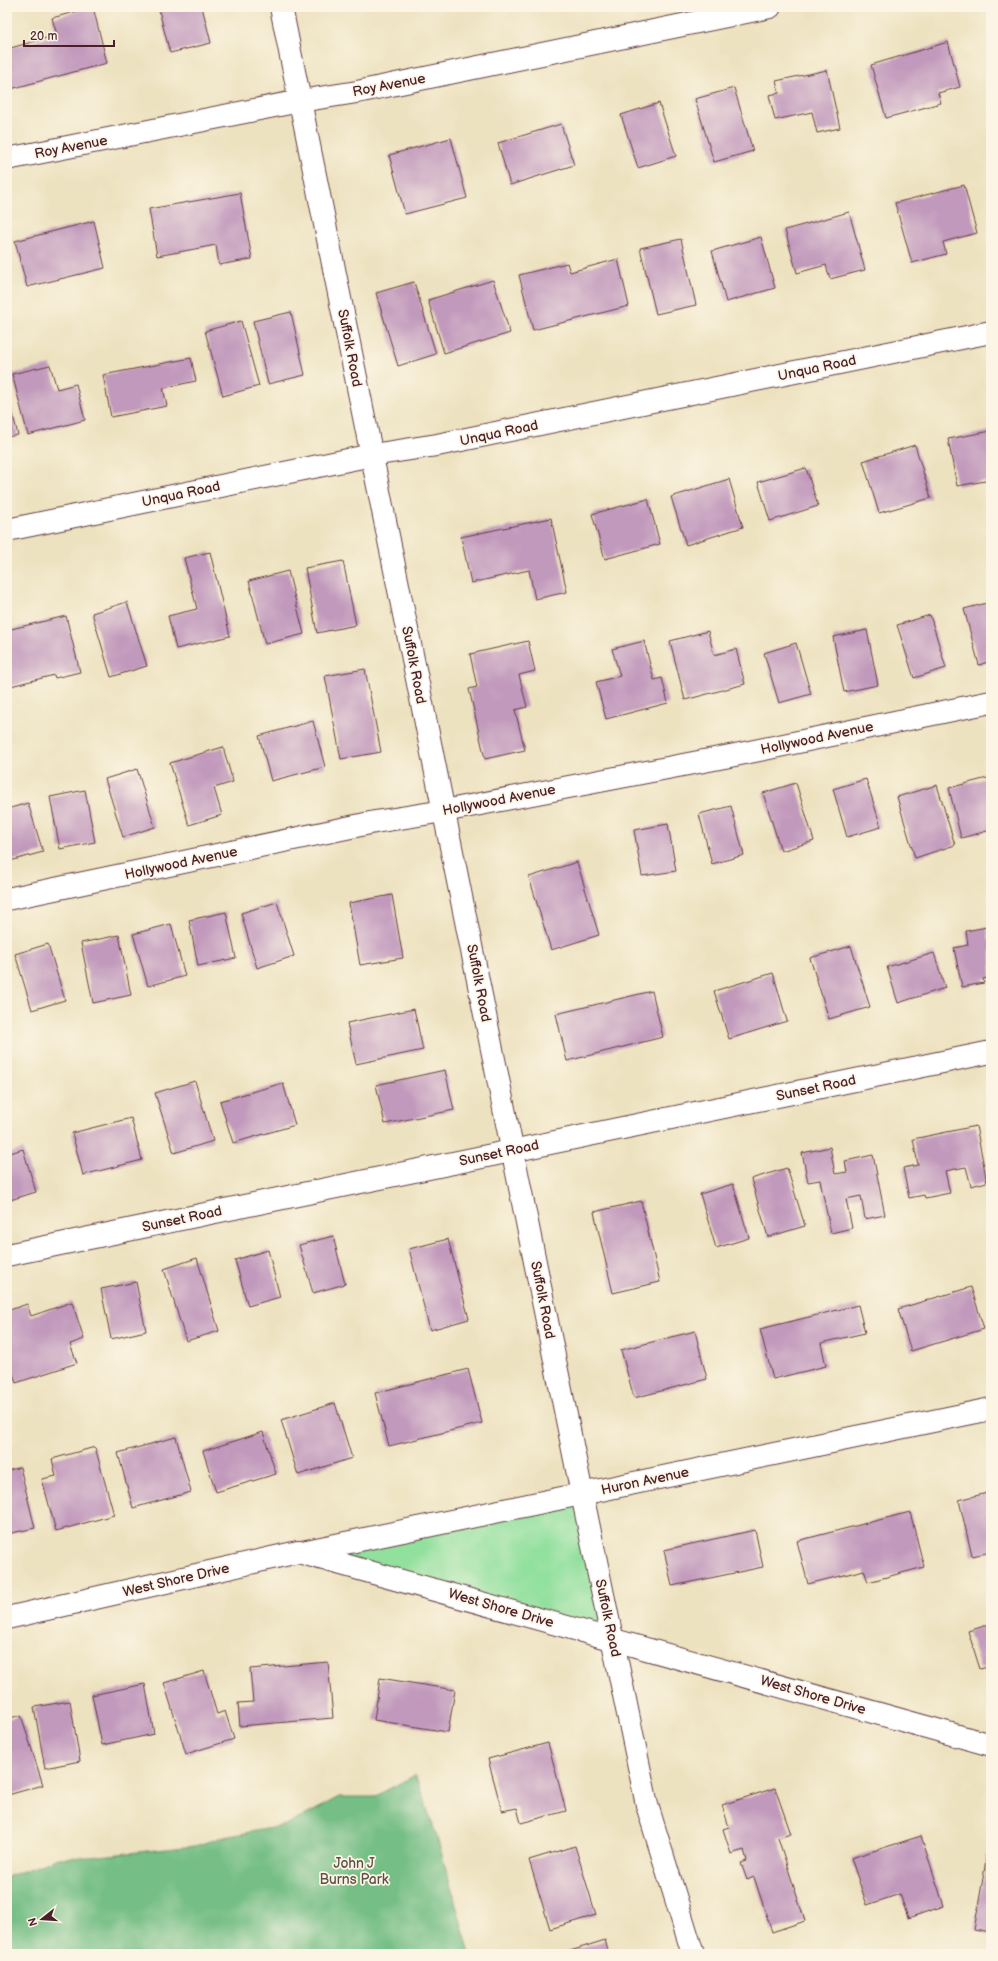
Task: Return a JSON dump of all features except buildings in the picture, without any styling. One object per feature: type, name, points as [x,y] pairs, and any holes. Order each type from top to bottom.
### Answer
[{"type":"street","name":"Suffolk Road","points":[[281,7],[582,1494],[647,1805],[693,1954]]},
{"type":"street","name":"Roy Avenue","points":[[7,160],[300,101],[357,92],[770,7]]},
{"type":"street","name":"Unqua Road","points":[[7,530],[372,455],[437,445],[991,332]]},
{"type":"street","name":"Hollywood Avenue","points":[[7,899],[375,822],[444,811],[735,755],[991,702]]},
{"type":"street","name":"Sunset Road","points":[[7,1254],[991,1052]]},
{"type":"street","name":"Huron Avenue","points":[[298,1552],[991,1409]]},
{"type":"street","name":"West Shore Drive","points":[[7,1618],[298,1552],[991,1745]]},
{"type":"green space","points":[[577,1500],[603,1631],[326,1553]]},
{"type":"green space","name":"John J Burns Park","points":[[415,1775],[436,1834],[470,1954],[7,1954],[7,1877],[59,1858],[90,1857],[195,1846],[219,1838],[287,1825],[340,1797],[374,1797]]}]
